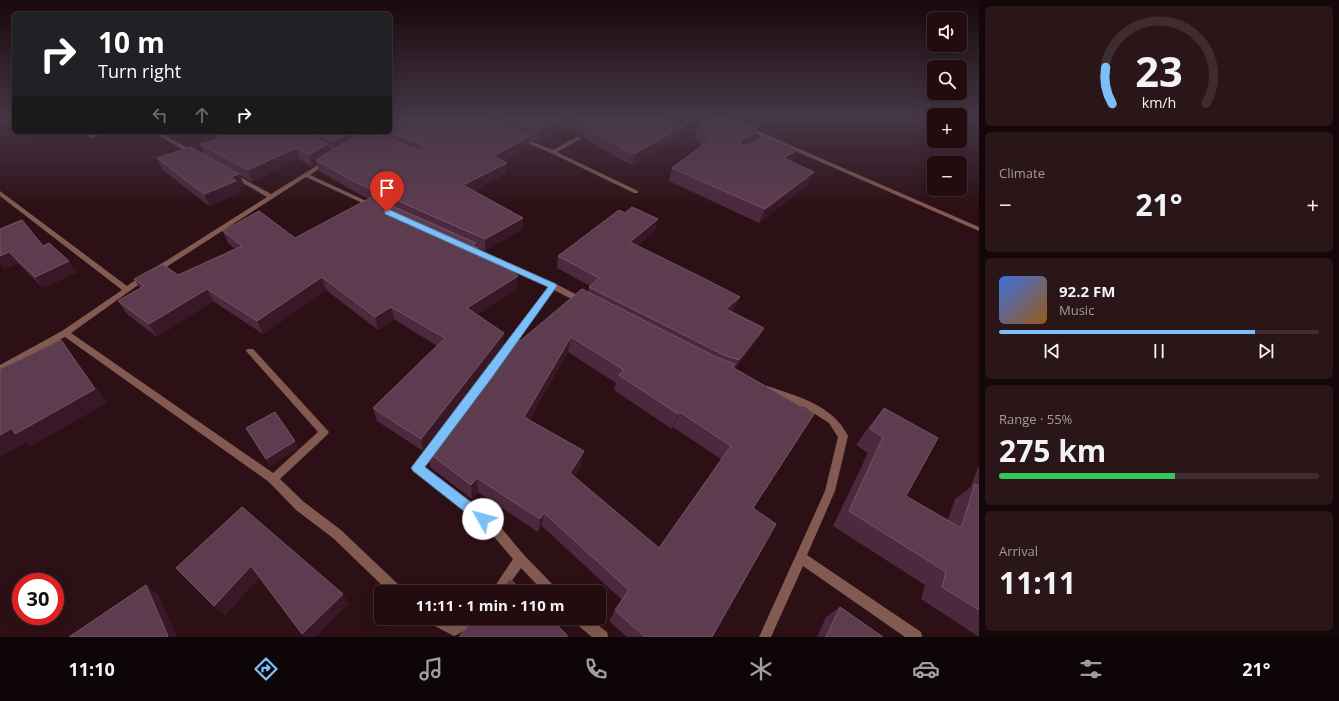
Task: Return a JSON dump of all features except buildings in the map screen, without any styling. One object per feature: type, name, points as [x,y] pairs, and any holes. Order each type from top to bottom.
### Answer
[{"type":"street","points":[[183,148],[203,159]]},
{"type":"street","points":[[542,148],[636,192]]},
{"type":"street","points":[[553,152],[561,148]]},
{"type":"street","points":[[793,148],[979,229]]},
{"type":"street","points":[[0,370],[66,333],[126,289],[331,159]]},
{"type":"street","points":[[224,170],[272,197]]},
{"type":"street","points":[[305,175],[383,210]]},
{"type":"street","points":[[0,193],[126,289]]},
{"type":"street","points":[[475,251],[553,286],[588,304]]},
{"type":"street","points":[[504,354],[553,286]]},
{"type":"street","points":[[66,333],[273,479],[300,506],[336,534],[391,585]]},
{"type":"street","points":[[250,351],[324,432],[273,479]]},
{"type":"street","points":[[759,387],[807,404],[832,420],[843,436],[830,491],[766,637]]},
{"type":"street","points":[[441,436],[417,468],[494,528],[520,559],[545,585]]},
{"type":"street","points":[[801,558],[916,637]]},
{"type":"street","points":[[502,585],[520,559]]},
{"type":"street","points":[[444,625],[454,630],[460,625]]},
{"type":"street","points":[[587,625],[602,637]]},
{"type":"route","points":[[387,212],[553,286],[490,374],[417,468],[483,519]]}]
